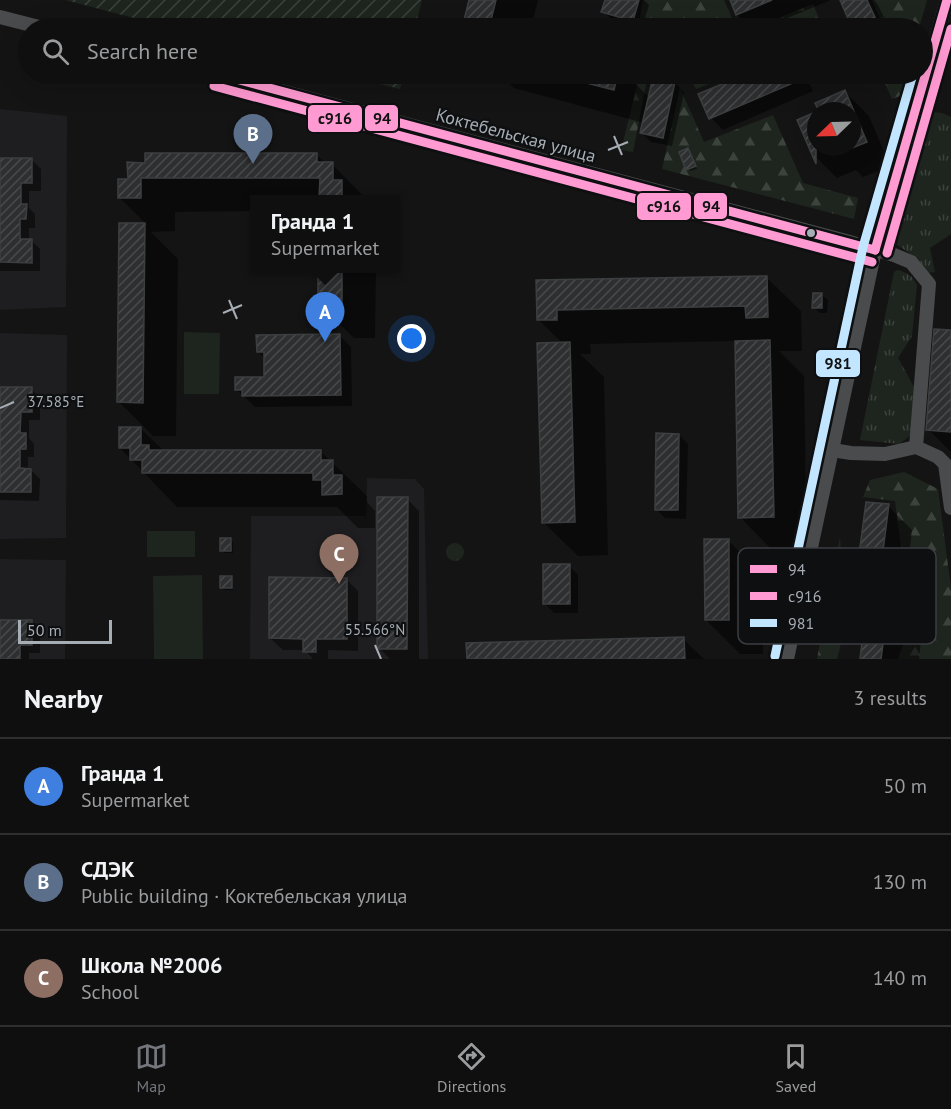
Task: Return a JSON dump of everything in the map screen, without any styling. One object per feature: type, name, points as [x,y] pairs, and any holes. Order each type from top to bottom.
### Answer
[{"type":"street","points":[[933,49],[947,0]]},
{"type":"street","points":[[0,17],[18,22]]},
{"type":"street","name":"Коктебельская улица","points":[[254,84],[894,255],[911,262],[928,284],[916,447]]},
{"type":"street","points":[[811,548],[875,250],[923,84]]},
{"type":"street","points":[[832,450],[885,454],[916,447],[938,457],[945,464],[951,508]]},
{"type":"street","points":[[787,659],[790,644]]},
{"type":"shaded area","points":[[0,109],[67,116],[66,307],[0,310]]},
{"type":"shaded area","points":[[0,333],[67,335],[66,538],[0,539]]},
{"type":"shaded area","points":[[367,478],[415,479],[424,489],[428,659],[250,659],[251,516],[366,516]]},
{"type":"shaded area","points":[[0,559],[66,560],[65,659],[0,659]]},
{"type":"green space","points":[[65,0],[422,0],[418,18],[134,18]]},
{"type":"green space","points":[[643,0],[724,0],[732,18],[640,18]]},
{"type":"green space","points":[[872,0],[927,0],[922,18],[880,18]]},
{"type":"green space","points":[[813,4],[819,18],[779,18]]},
{"type":"green space","points":[[380,84],[401,84],[400,89]]},
{"type":"green space","points":[[638,84],[646,84],[633,152],[621,150]]},
{"type":"green space","points":[[693,84],[709,84],[696,89]]},
{"type":"green space","points":[[885,84],[903,84],[900,96],[892,99]]},
{"type":"green space","points":[[680,88],[704,142],[773,115],[803,183],[858,198],[854,219],[662,169]]},
{"type":"green space","points":[[933,112],[951,117],[951,234],[930,248],[935,272],[927,273],[918,259],[896,244],[922,128],[926,116]]},
{"type":"green space","points":[[897,270],[909,275],[917,285],[912,336],[898,358],[914,387],[911,435],[899,444],[860,440],[894,272]]},
{"type":"green space","points":[[184,332],[220,333],[219,394],[184,394]]},
{"type":"green space","points":[[904,472],[938,489],[951,588],[951,659],[898,659],[903,644],[936,644],[936,548],[901,548],[895,501],[863,497],[870,480]]},
{"type":"green space","points":[[147,531],[195,531],[195,557],[147,557]]},
{"type":"green space","points":[[455,543],[463,548],[464,552],[459,560],[455,561],[447,556],[446,552],[451,544]]},
{"type":"green space","points":[[202,575],[203,659],[154,659],[153,576]]},
{"type":"green space","points":[[820,644],[841,644],[837,659],[817,659]]},
{"type":"building","points":[[469,0],[496,0],[492,18],[464,18]]},
{"type":"building","points":[[605,0],[639,0],[634,18],[622,18],[601,12]]},
{"type":"building","points":[[730,0],[772,0],[736,15]]},
{"type":"building","points":[[840,0],[867,0],[875,18],[848,18]]},
{"type":"building","points":[[590,84],[616,84],[614,90]]},
{"type":"building","points":[[651,84],[675,84],[663,138],[640,133]]},
{"type":"building","points":[[722,84],[791,84],[709,119],[698,94]]},
{"type":"building","points":[[845,90],[850,102],[817,102]]},
{"type":"building","points":[[807,116],[807,143],[797,120]]},
{"type":"building","points":[[861,128],[867,142],[861,144]]},
{"type":"building","points":[[688,148],[696,166],[686,170],[679,152]]},
{"type":"building","points":[[145,153],[317,153],[317,162],[333,162],[333,180],[342,180],[342,195],[319,195],[320,178],[141,178],[141,198],[118,198],[118,179],[128,179],[127,162],[145,163]]},
{"type":"building","points":[[0,158],[32,158],[32,183],[21,183],[21,204],[27,204],[26,219],[20,219],[20,239],[32,239],[32,263],[0,262]]},
{"type":"building","points":[[119,223],[145,223],[143,403],[117,402]]},
{"type":"building","points":[[318,273],[342,273],[342,305],[318,305]]},
{"type":"building","points":[[767,276],[768,317],[746,318],[745,306],[557,310],[557,320],[537,320],[536,280]]},
{"type":"building","points":[[813,293],[822,293],[822,308],[812,308]]},
{"type":"building","points":[[934,329],[951,330],[951,432],[926,430]]},
{"type":"building","points":[[340,334],[341,395],[242,396],[242,390],[235,390],[235,377],[264,377],[264,352],[257,352],[256,335]]},
{"type":"building","points":[[770,340],[774,517],[738,518],[735,341]]},
{"type":"building","points":[[570,342],[575,522],[542,523],[537,343]]},
{"type":"building","points":[[0,387],[32,387],[32,412],[21,412],[20,433],[26,433],[26,449],[20,449],[20,468],[31,469],[31,492],[0,492]]},
{"type":"building","points":[[119,427],[141,427],[141,445],[149,445],[149,450],[321,450],[321,460],[333,460],[333,475],[342,475],[342,494],[322,495],[322,480],[313,480],[313,473],[142,473],[142,460],[130,460],[130,448],[119,448]]},
{"type":"building","points":[[656,433],[679,434],[678,510],[655,510]]},
{"type":"building","points":[[377,497],[408,497],[407,649],[377,649]]},
{"type":"building","points":[[866,502],[889,504],[883,548],[860,547]]},
{"type":"building","points":[[220,538],[231,538],[231,551],[220,551]]},
{"type":"building","points":[[704,539],[729,539],[729,620],[705,620]]},
{"type":"building","points":[[543,564],[570,564],[570,604],[543,604]]},
{"type":"building","points":[[220,576],[232,576],[232,588],[220,588]]},
{"type":"building","points":[[269,577],[347,578],[347,639],[316,639],[316,652],[303,652],[303,639],[269,638]]},
{"type":"building","points":[[0,620],[32,620],[32,645],[20,645],[20,659],[0,659]]},
{"type":"building","points":[[684,637],[685,659],[467,659],[466,643]]},
{"type":"building","points":[[862,644],[883,644],[881,659],[860,659]]},
{"type":"transit line","name":"94","points":[[933,49],[947,0]]},
{"type":"transit line","name":"с916","points":[[887,253],[951,29]]},
{"type":"transit line","name":"94","points":[[254,84],[875,250]]},
{"type":"transit line","name":"981","points":[[798,548],[863,247],[910,84]]},
{"type":"transit line","name":"94","points":[[875,250],[923,84]]},
{"type":"transit line","name":"с916","points":[[214,86],[872,262]]},
{"type":"transit line","name":"981","points":[[775,656],[778,644]]},
{"type":"place","name":"СДЭК","points":[[253,164]]},
{"type":"place","name":"Гранда 1","points":[[325,342]]},
{"type":"place","name":"Школа №2006","points":[[339,584]]}]
